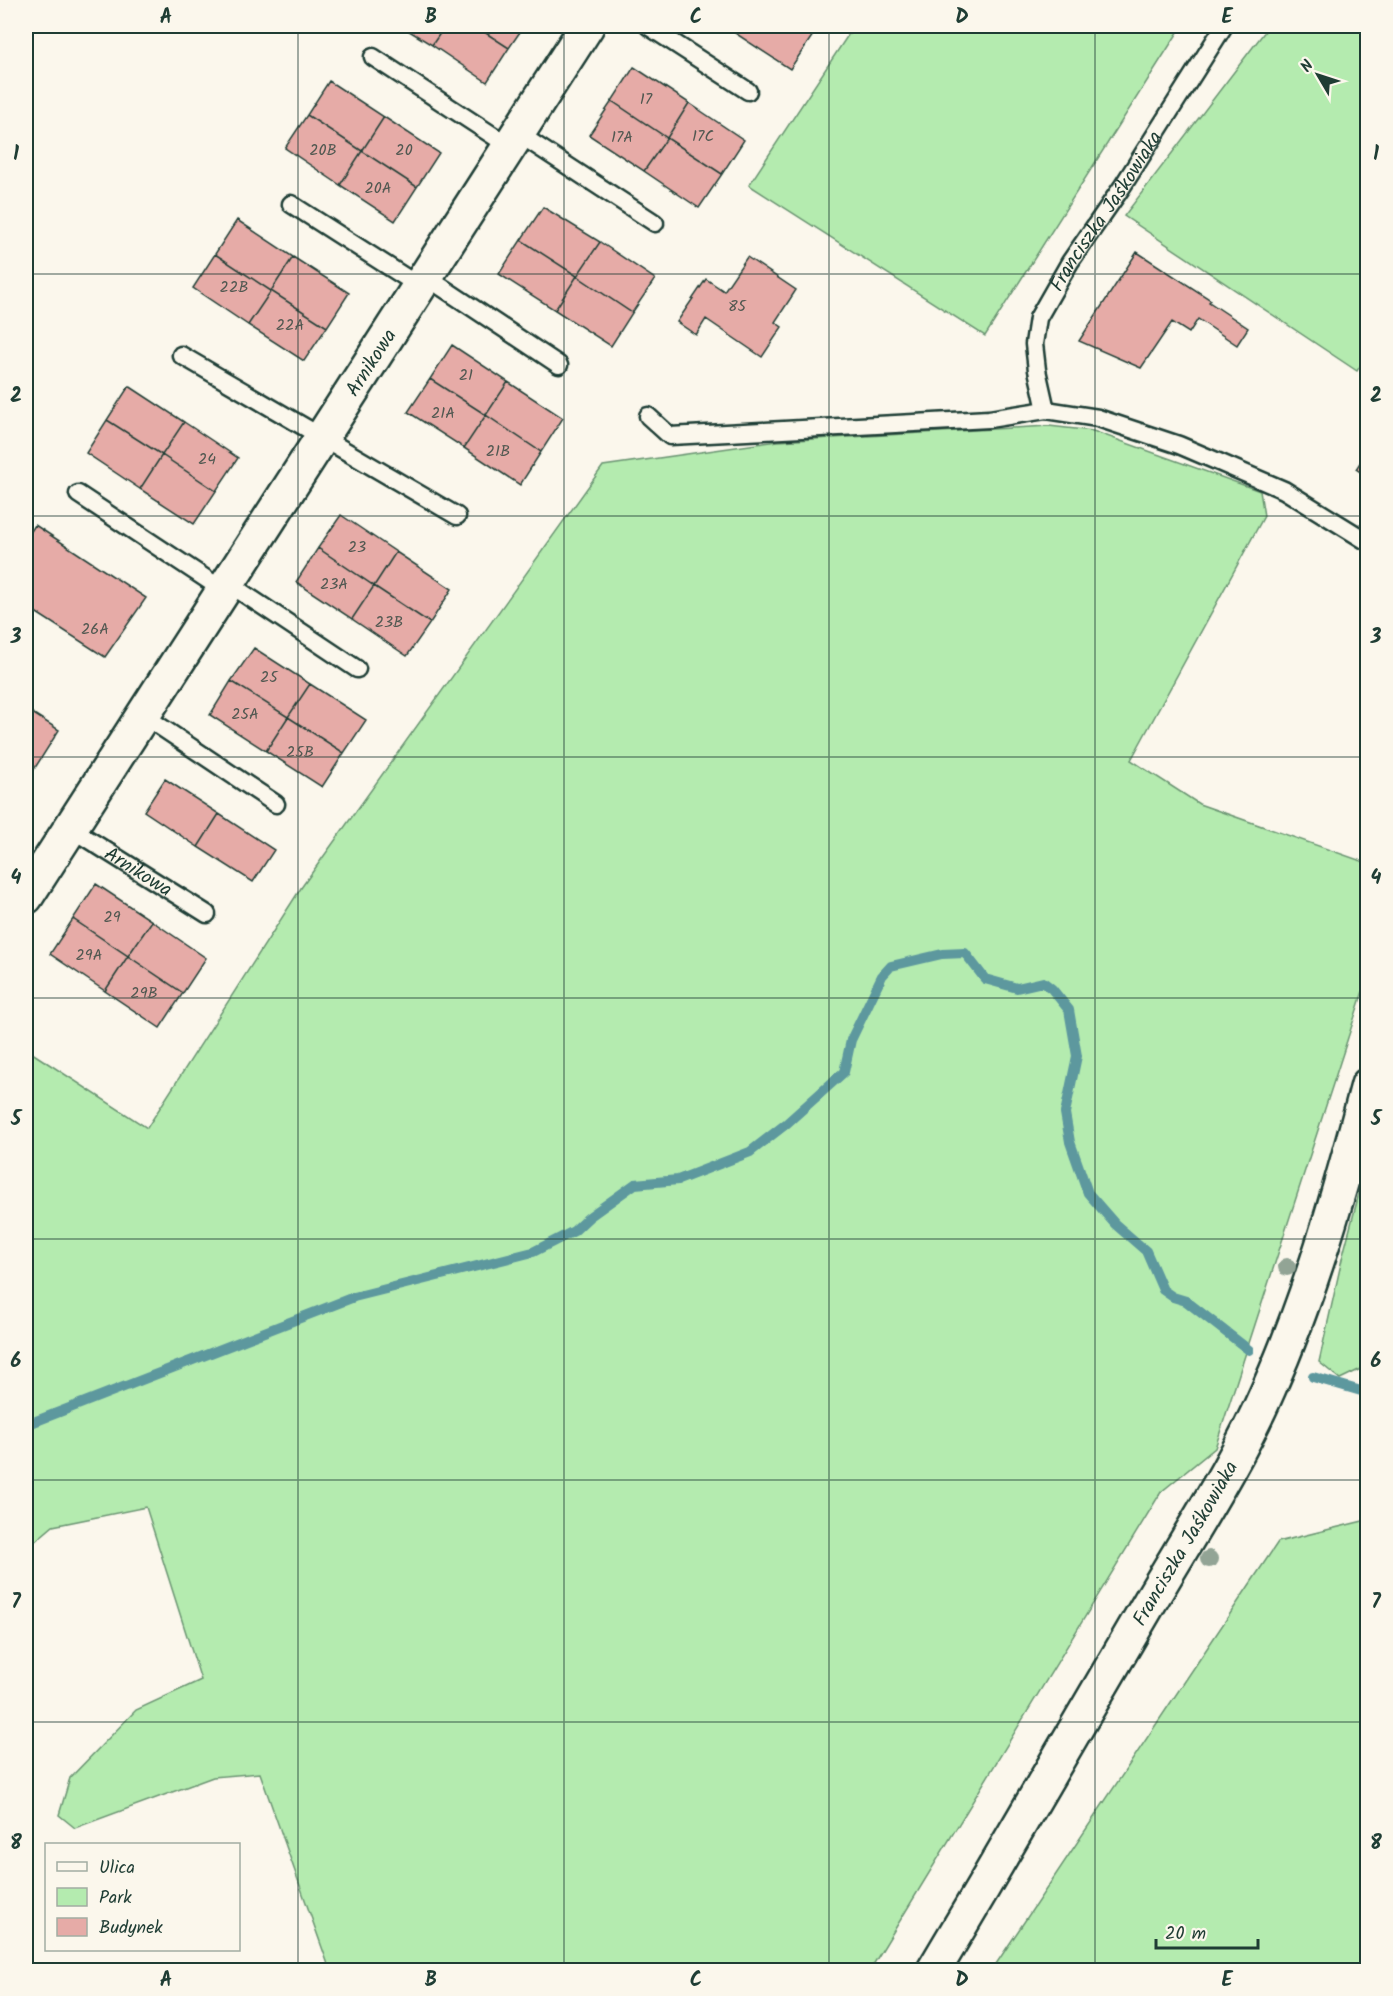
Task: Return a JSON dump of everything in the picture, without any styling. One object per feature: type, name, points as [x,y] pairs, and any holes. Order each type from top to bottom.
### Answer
[{"type":"street","name":"Arnikowa","points":[[26,897],[587,26]]},
{"type":"street","name":"Franciszka Jaśkowiaka","points":[[934,1971],[1100,1690],[1253,1422],[1303,1304],[1368,1085]]},
{"type":"lane","points":[[648,26],[748,91]]},
{"type":"lane","name":"Franciszka Jaśkowiaka","points":[[1046,410],[1034,345],[1038,318],[1070,262],[1122,187],[1224,26]]},
{"type":"lane","points":[[373,57],[655,223]]},
{"type":"lane","points":[[291,204],[559,365]]},
{"type":"lane","points":[[181,355],[457,516]]},
{"type":"lane","points":[[648,416],[670,436],[989,419],[1046,410],[1098,418],[1179,446],[1284,490],[1368,542]]},
{"type":"lane","points":[[78,494],[357,669]]},
{"type":"lane","points":[[143,715],[276,804]]},
{"type":"lane","name":"Arnikowa","points":[[70,828],[207,914]]},
{"type":"green space","points":[[854,26],[1182,26],[985,336],[749,185]]},
{"type":"green space","points":[[1269,26],[1367,26],[1368,354],[1357,371],[1124,216]]},
{"type":"green space","points":[[1049,426],[1093,431],[1260,491],[1264,516],[1131,760],[1199,804],[1367,863],[1367,979],[1215,1448],[1161,1492],[870,1970],[330,1970],[260,1773],[213,1777],[75,1828],[59,1815],[70,1778],[136,1710],[201,1680],[146,1507],[53,1526],[26,1549],[26,1049],[147,1128],[301,888],[603,466],[778,441]]},
{"type":"green space","points":[[1367,1163],[1367,1366],[1340,1379],[1319,1362]]},
{"type":"green space","points":[[1367,1520],[1367,1970],[992,1970],[1278,1542]]},
{"type":"building","points":[[401,26],[445,26],[432,45]]},
{"type":"building","points":[[445,26],[475,26],[509,48],[487,82],[432,45]]},
{"type":"building","points":[[475,26],[524,26],[509,48]]},
{"type":"building","points":[[740,26],[799,26],[813,35],[790,69],[735,33]]},
{"type":"building","points":[[799,26],[819,26],[813,35]]},
{"type":"building","points":[[634,67],[689,103],[667,138],[612,101]]},
{"type":"building","points":[[329,81],[384,117],[362,151],[307,115]]},
{"type":"building","points":[[612,101],[667,138],[644,171],[589,135]]},
{"type":"building","points":[[689,103],[744,140],[722,174],[667,138]]},
{"type":"building","points":[[307,115],[362,151],[340,185],[285,148]]},
{"type":"building","points":[[384,117],[439,153],[417,187],[362,151]]},
{"type":"building","points":[[667,138],[722,174],[699,208],[644,171]]},
{"type":"building","points":[[362,151],[417,187],[395,221],[340,185]]},
{"type":"building","points":[[543,207],[600,242],[577,276],[521,240]]},
{"type":"building","points":[[237,220],[293,257],[271,291],[215,254]]},
{"type":"building","points":[[521,240],[577,276],[555,310],[499,274]]},
{"type":"building","points":[[600,242],[655,279],[632,313],[577,276]]},
{"type":"building","points":[[1137,252],[1211,300],[1209,302],[1248,328],[1237,345],[1198,319],[1189,333],[1172,322],[1141,368],[1079,341]]},
{"type":"building","points":[[215,254],[271,291],[248,325],[193,288]]},
{"type":"building","points":[[293,257],[349,293],[327,327],[271,291]]},
{"type":"building","points":[[747,257],[796,290],[775,322],[782,327],[762,357],[706,319],[696,335],[677,322],[706,279],[724,291]]},
{"type":"building","points":[[577,276],[632,313],[611,346],[555,310]]},
{"type":"building","points":[[271,291],[327,327],[304,361],[248,325]]},
{"type":"building","points":[[452,345],[508,382],[486,415],[430,379]]},
{"type":"building","points":[[430,379],[486,415],[464,448],[408,412]]},
{"type":"building","points":[[508,382],[563,418],[541,452],[486,415]]},
{"type":"building","points":[[129,386],[184,422],[162,455],[107,420]]},
{"type":"building","points":[[486,415],[541,452],[520,485],[464,448]]},
{"type":"building","points":[[107,420],[162,455],[140,489],[86,453]]},
{"type":"building","points":[[184,422],[238,458],[216,491],[162,455]]},
{"type":"building","points":[[1368,450],[1368,477],[1356,469]]},
{"type":"building","points":[[162,455],[216,491],[194,524],[140,489]]},
{"type":"building","points":[[341,515],[396,552],[374,586],[318,548]]},
{"type":"building","points":[[35,525],[146,598],[105,657],[26,606],[26,539]]},
{"type":"building","points":[[318,548],[374,586],[352,619],[296,582]]},
{"type":"building","points":[[396,552],[452,589],[430,623],[374,586]]},
{"type":"building","points":[[374,586],[430,623],[407,656],[352,619]]},
{"type":"building","points":[[254,648],[310,684],[288,717],[231,681]]},
{"type":"building","points":[[231,681],[288,717],[266,751],[210,715]]},
{"type":"building","points":[[310,684],[366,720],[344,753],[288,717]]},
{"type":"building","points":[[26,709],[59,730],[26,782]]},
{"type":"building","points":[[288,717],[344,753],[322,787],[266,751]]},
{"type":"building","points":[[165,779],[219,814],[198,847],[144,811]]},
{"type":"building","points":[[219,814],[274,850],[253,882],[198,847]]},
{"type":"building","points":[[96,884],[152,921],[128,956],[73,919]]},
{"type":"building","points":[[73,919],[128,956],[105,991],[50,954]]},
{"type":"building","points":[[152,921],[206,958],[183,993],[128,956]]},
{"type":"building","points":[[128,956],[183,993],[160,1028],[105,991]]},
{"type":"waterway","points":[[26,1425],[354,1297],[533,1252],[574,1231],[589,1217],[635,1184],[678,1180],[750,1152],[786,1124],[844,1072],[851,1040],[882,976],[891,966],[942,954],[965,953],[985,979],[1017,988],[1043,982],[1052,989],[1069,1010],[1077,1056],[1065,1113],[1070,1142],[1088,1193],[1115,1224],[1146,1251],[1163,1290],[1173,1297],[1186,1301],[1249,1350]]},
{"type":"waterway","points":[[1313,1377],[1368,1393]]}]
